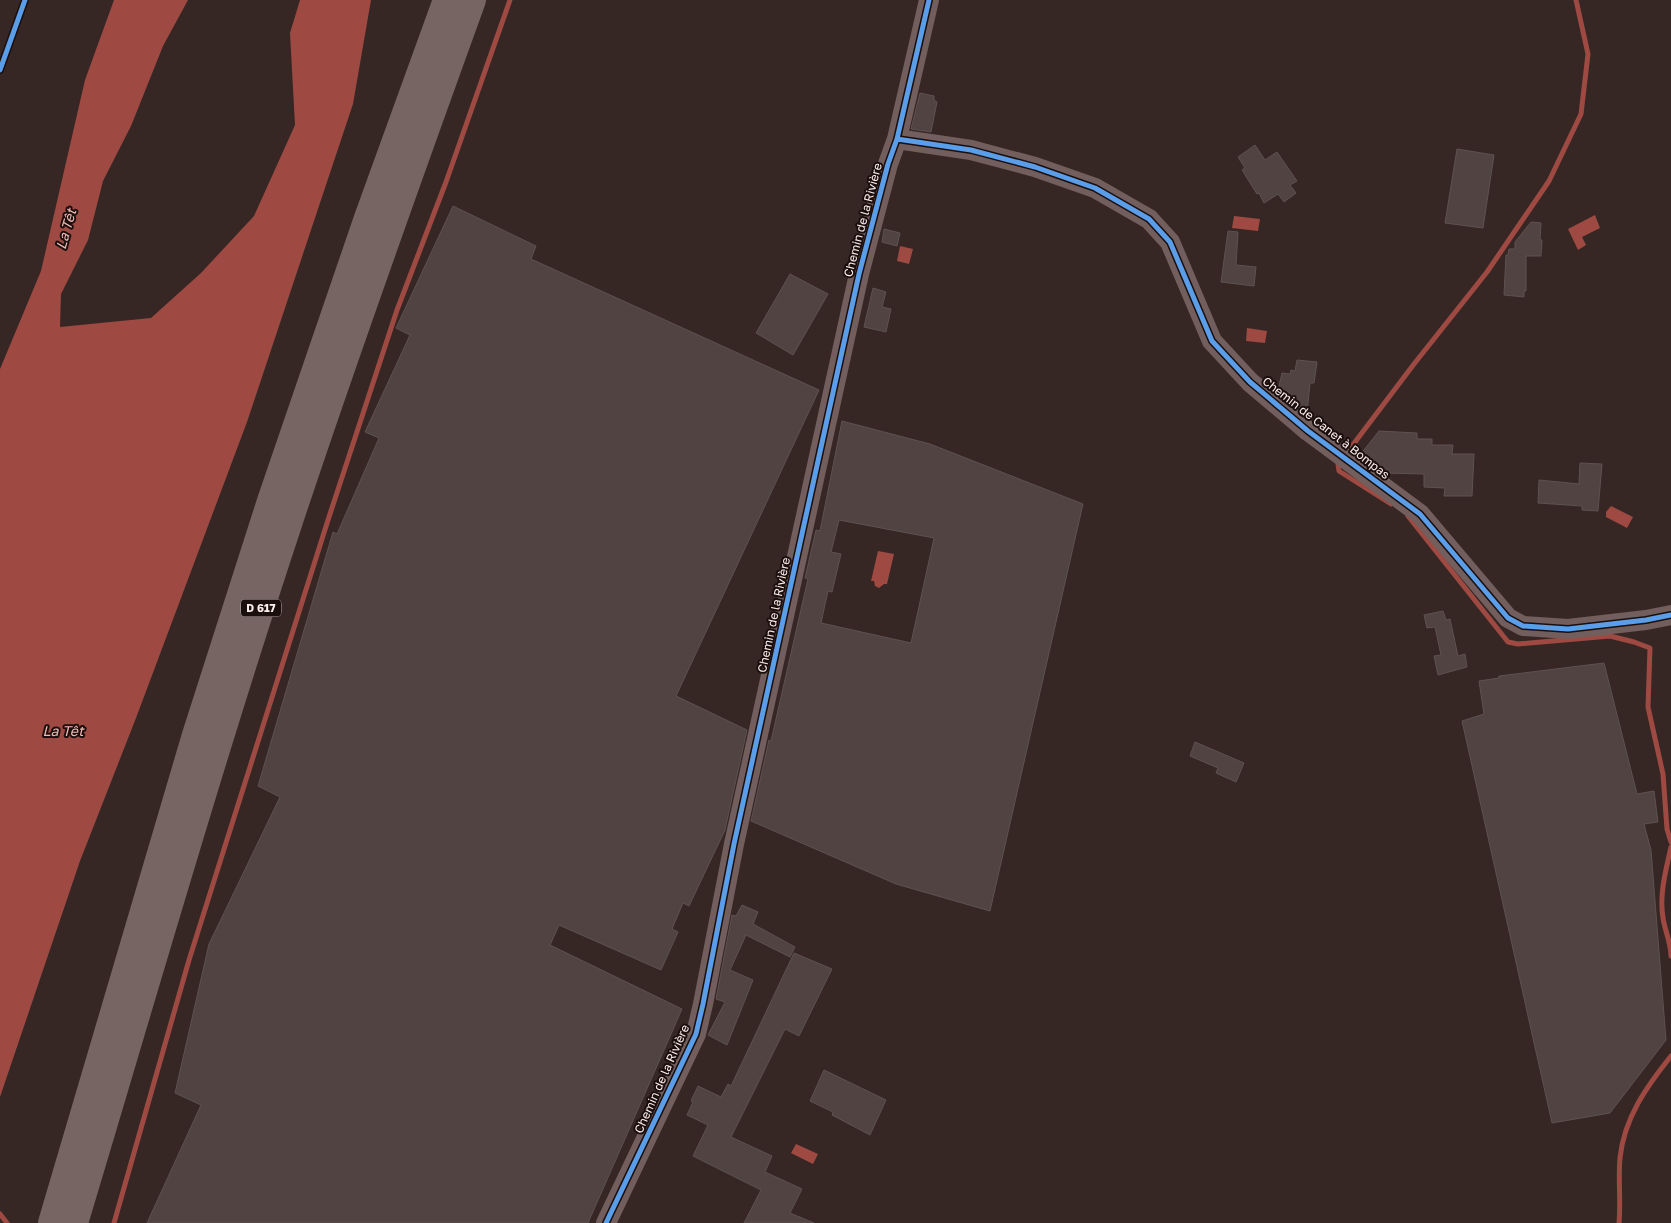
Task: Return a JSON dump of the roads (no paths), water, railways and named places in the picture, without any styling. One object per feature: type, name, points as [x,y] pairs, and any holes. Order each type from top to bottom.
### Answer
[{"type":"highway","name":"D 617","points":[[52,1223],[196,736],[271,501],[368,218],[447,0]]},
{"type":"highway","name":"D 617","points":[[74,1223],[219,740],[288,524],[383,248],[472,0]]},
{"type":"street","name":"Chemin de la Rivière","points":[[606,1223],[696,1034],[734,844],[859,274],[888,164],[897,138],[930,0]]},
{"type":"street","name":"Chemin de Canet à Bompas","points":[[897,138],[971,150],[1035,167],[1095,188],[1149,219],[1170,242],[1212,341],[1250,382],[1308,431],[1420,514],[1508,618],[1523,626],[1568,629],[1646,620],[1671,614]]},
{"type":"water","name":"La Têt","points":[[114,0],[188,0],[163,46],[131,126],[103,181],[88,240],[61,294],[60,327],[151,318],[201,273],[254,216],[295,125],[290,33],[300,0],[371,0],[353,104],[247,422],[80,861],[0,1097],[0,369],[41,271],[85,80]]},
{"type":"water","points":[[1595,215],[1600,228],[1582,237],[1586,245],[1578,250],[1568,229]]},
{"type":"water","points":[[1234,216],[1260,219],[1258,231],[1232,228]]},
{"type":"water","points":[[900,246],[913,249],[909,264],[897,261]]},
{"type":"water","points":[[1247,328],[1267,331],[1265,343],[1246,341]]},
{"type":"water","points":[[1611,506],[1633,517],[1627,528],[1606,517],[1606,512]]},
{"type":"water","points":[[878,551],[894,554],[887,584],[879,588],[875,586],[874,581],[871,581]]},
{"type":"water","points":[[796,1144],[818,1154],[813,1164],[791,1153]]},
{"type":"waterway","points":[[114,1223],[189,960],[328,520],[397,310],[446,182],[510,0]]},
{"type":"waterway","points":[[1352,446],[1487,272],[1549,181],[1581,114],[1588,54],[1576,0]]},
{"type":"waterway","points":[[1338,464],[1339,471],[1391,504]]},
{"type":"waterway","points":[[1408,516],[1508,642],[1518,644],[1610,636],[1650,648],[1648,707],[1663,774],[1667,829],[1671,842]]},
{"type":"waterway","points":[[1671,847],[1662,900],[1663,918],[1671,956]]},
{"type":"waterway","points":[[1619,1223],[1620,1158],[1626,1129],[1645,1091],[1671,1056]]},
{"type":"waterway","points":[[0,1214],[7,1223]]}]
